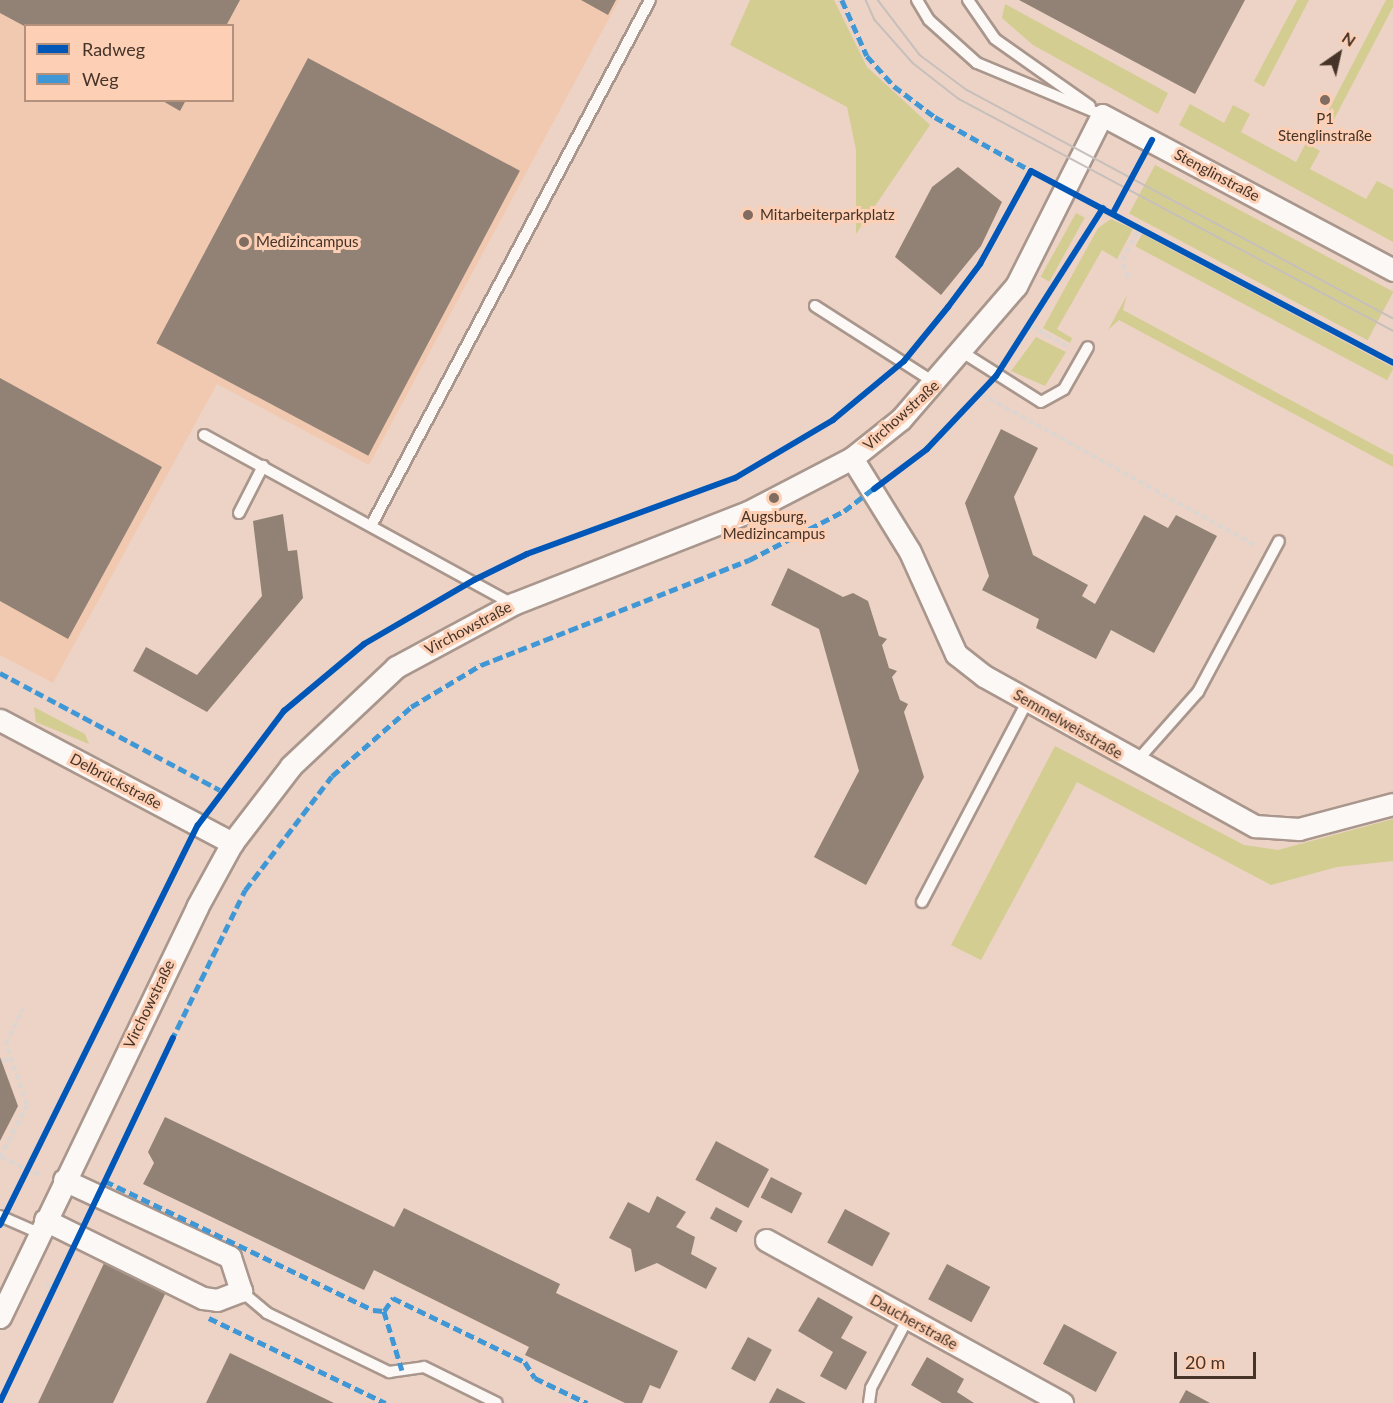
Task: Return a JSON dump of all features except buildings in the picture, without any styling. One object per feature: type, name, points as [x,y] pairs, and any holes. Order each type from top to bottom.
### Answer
[{"type":"street","name":"Stenglinstraße","points":[[1102,115],[1393,270]]},
{"type":"street","name":"Virchowstraße","points":[[0,1317],[63,1183],[232,843],[291,766],[396,667],[513,604],[748,512],[852,458],[937,384],[1016,286],[1102,115]]},
{"type":"street","name":"Semmelweisstraße","points":[[852,458],[910,552],[956,654],[1028,700],[1255,826],[1281,831],[1393,804]]},
{"type":"street","name":"Delbrückstraße","points":[[0,720],[232,843]]},
{"type":"street","points":[[42,1226],[203,1298],[218,1300],[241,1291],[230,1257],[63,1183]]},
{"type":"street","name":"Daucherstraße","points":[[766,1240],[1062,1403]]},
{"type":"lane","points":[[372,524],[651,0]]},
{"type":"lane","points":[[917,0],[929,20],[977,63],[1102,115]]},
{"type":"lane","name":"Stenglinstraße","points":[[968,0],[995,39],[1102,115]]},
{"type":"lane","points":[[815,306],[937,384]]},
{"type":"lane","points":[[962,352],[1041,402],[1064,389],[1086,351]]},
{"type":"lane","points":[[204,435],[372,524],[513,604]]},
{"type":"lane","points":[[239,513],[263,466]]},
{"type":"lane","points":[[1136,762],[1198,692],[1279,542]]},
{"type":"lane","points":[[922,902],[1028,700]]},
{"type":"lane","points":[[0,1216],[42,1226]]},
{"type":"lane","points":[[241,1291],[267,1312],[389,1372],[424,1367],[497,1403]]},
{"type":"lane","points":[[869,1403],[871,1388],[908,1318]]},
{"type":"path","points":[[1128,278],[1122,261],[1140,227]]},
{"type":"path","points":[[1031,326],[1086,351]]},
{"type":"path","points":[[981,394],[1272,554]]},
{"type":"path","points":[[23,1009],[6,1044],[27,1105],[0,1157],[63,1183]]},
{"type":"path","points":[[2,1062],[11,1058]]},
{"type":"path","points":[[46,1284],[54,1288]]},
{"type":"shaded area","name":"Medizincampus","points":[[0,0],[619,0],[369,465],[217,384],[53,683],[0,655]]},
{"type":"shaded area","points":[[750,0],[834,0],[867,67],[930,125],[856,234],[856,150],[847,107],[730,45]]},
{"type":"shaded area","points":[[1297,0],[1309,0],[1264,87],[1254,81]]},
{"type":"shaded area","points":[[1386,0],[1393,0],[1393,7],[1331,125],[1323,121]]},
{"type":"shaded area","points":[[1005,4],[1168,93],[1158,114],[1033,45],[1002,18]]},
{"type":"shaded area","points":[[1190,104],[1224,123],[1233,105],[1250,114],[1241,132],[1296,162],[1306,143],[1320,151],[1310,169],[1366,199],[1377,181],[1393,189],[1393,242],[1179,125]]},
{"type":"shaded area","points":[[1155,165],[1393,292],[1368,340],[1129,214]]},
{"type":"shaded area","points":[[1076,213],[1085,218],[1049,282],[1041,277]]},
{"type":"shaded area","points":[[1111,219],[1133,229],[1117,259],[1102,250],[1057,329],[1072,338],[1070,343],[1043,328],[1098,228]]},
{"type":"shaded area","points":[[1142,234],[1393,367],[1387,380],[1135,246]]},
{"type":"shaded area","points":[[1127,295],[1123,310],[1393,455],[1393,467],[1119,320],[1108,330]]},
{"type":"shaded area","points":[[1036,337],[1066,352],[1045,386],[1011,371]]},
{"type":"shaded area","points":[[34,707],[85,734],[89,744],[36,722]]},
{"type":"shaded area","points":[[1055,746],[1244,845],[1278,850],[1393,819],[1393,861],[1337,867],[1271,885],[1077,782],[981,960],[951,945]]},
{"type":"tram line","points":[[866,0],[875,20],[913,63],[959,99],[1393,331]]},
{"type":"tram line","points":[[878,0],[920,55],[967,90],[1393,318]]},
{"type":"marked path","points":[[842,0],[867,56],[894,86],[935,117],[1035,173]]},
{"type":"marked path","points":[[171,1041],[245,890],[332,776],[411,707],[481,665],[749,560],[844,511],[878,485]]},
{"type":"marked path","points":[[0,673],[220,790]]},
{"type":"marked path","points":[[105,1181],[373,1310],[384,1311],[393,1298],[525,1362],[535,1378],[587,1403]]},
{"type":"marked path","points":[[384,1311],[402,1370]]},
{"type":"marked path","points":[[209,1318],[386,1403]]},
{"type":"cycle path","points":[[1113,213],[1152,140]]},
{"type":"cycle path","points":[[0,1225],[198,825],[284,711],[364,644],[474,580],[527,554],[735,478],[833,420],[904,361],[948,307],[980,264],[1031,171],[1393,363]]},
{"type":"cycle path","points":[[874,489],[927,449],[996,376],[1103,208]]},
{"type":"cycle path","points":[[0,1402],[173,1038]]},
{"type":"place","name":"P1 Stenglinstraße","points":[[1325,100]]},
{"type":"place","name":"Mitarbeiterparkplatz","points":[[748,215]]},
{"type":"place","name":"Medizincampus","points":[[244,242]]},
{"type":"place","name":"Augsburg, Medizincampus","points":[[774,498]]}]
